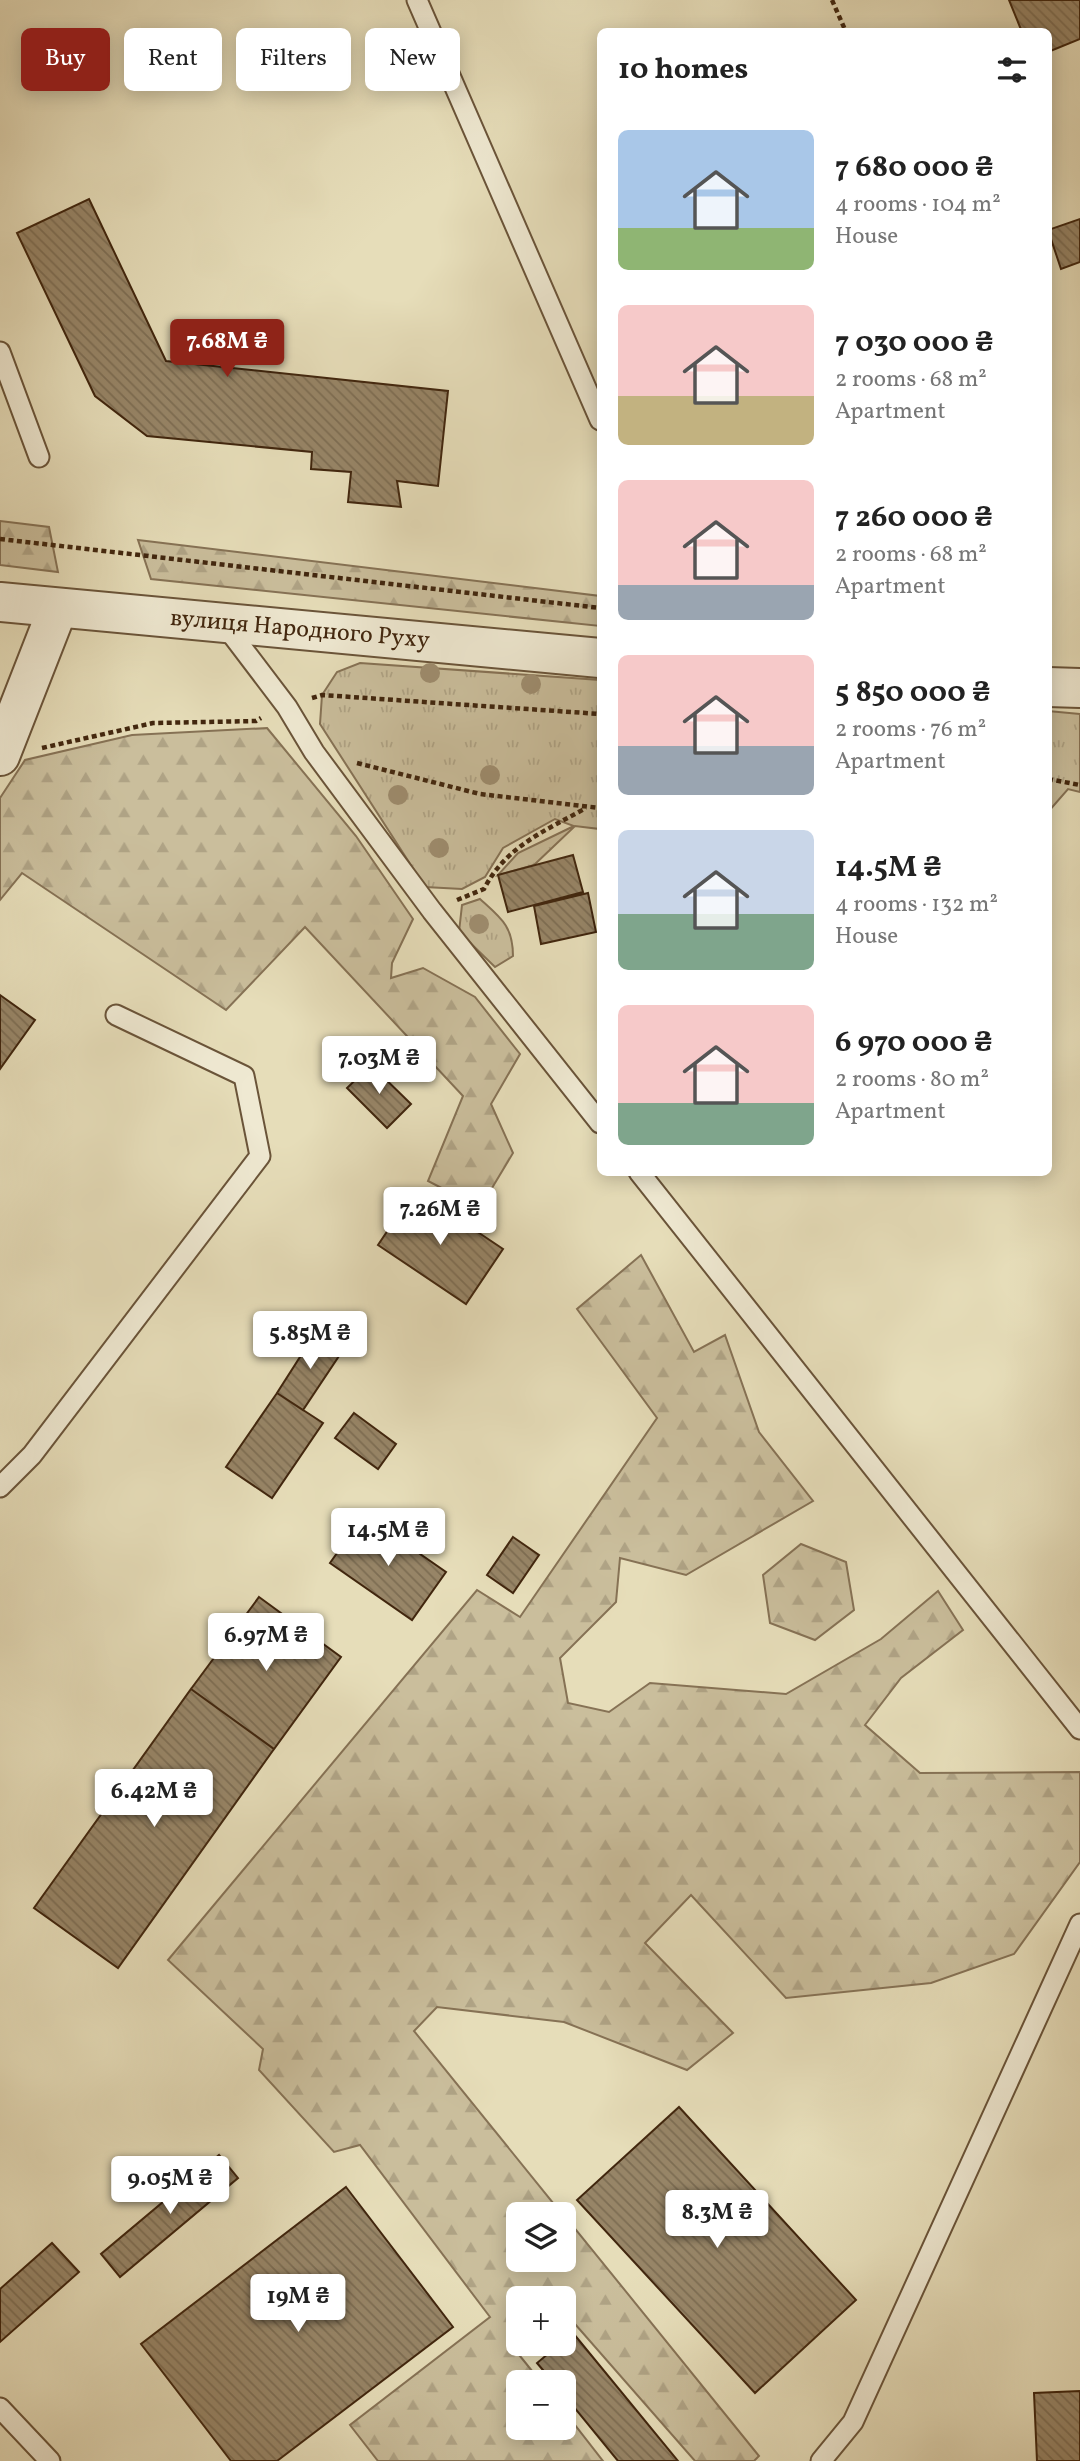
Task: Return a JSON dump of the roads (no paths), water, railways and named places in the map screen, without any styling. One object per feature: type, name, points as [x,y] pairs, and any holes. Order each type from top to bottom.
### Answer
[{"type":"street","name":"вулиця Народного Руху","points":[[0,602],[597,658]]},
{"type":"street","points":[[1,755],[58,608]]},
{"type":"street","points":[[1052,687],[1080,688]]},
{"type":"lane","points":[[417,0],[597,413]]},
{"type":"lane","points":[[0,352],[39,457]]},
{"type":"lane","points":[[223,622],[287,707],[314,752],[432,911],[597,1120]]},
{"type":"lane","points":[[0,1487],[32,1455],[260,1156],[244,1076],[116,1015]]},
{"type":"lane","points":[[642,1176],[1080,1729]]},
{"type":"lane","points":[[821,2461],[853,2422],[1080,1924]]},
{"type":"lane","points":[[0,2408],[50,2461]]}]
